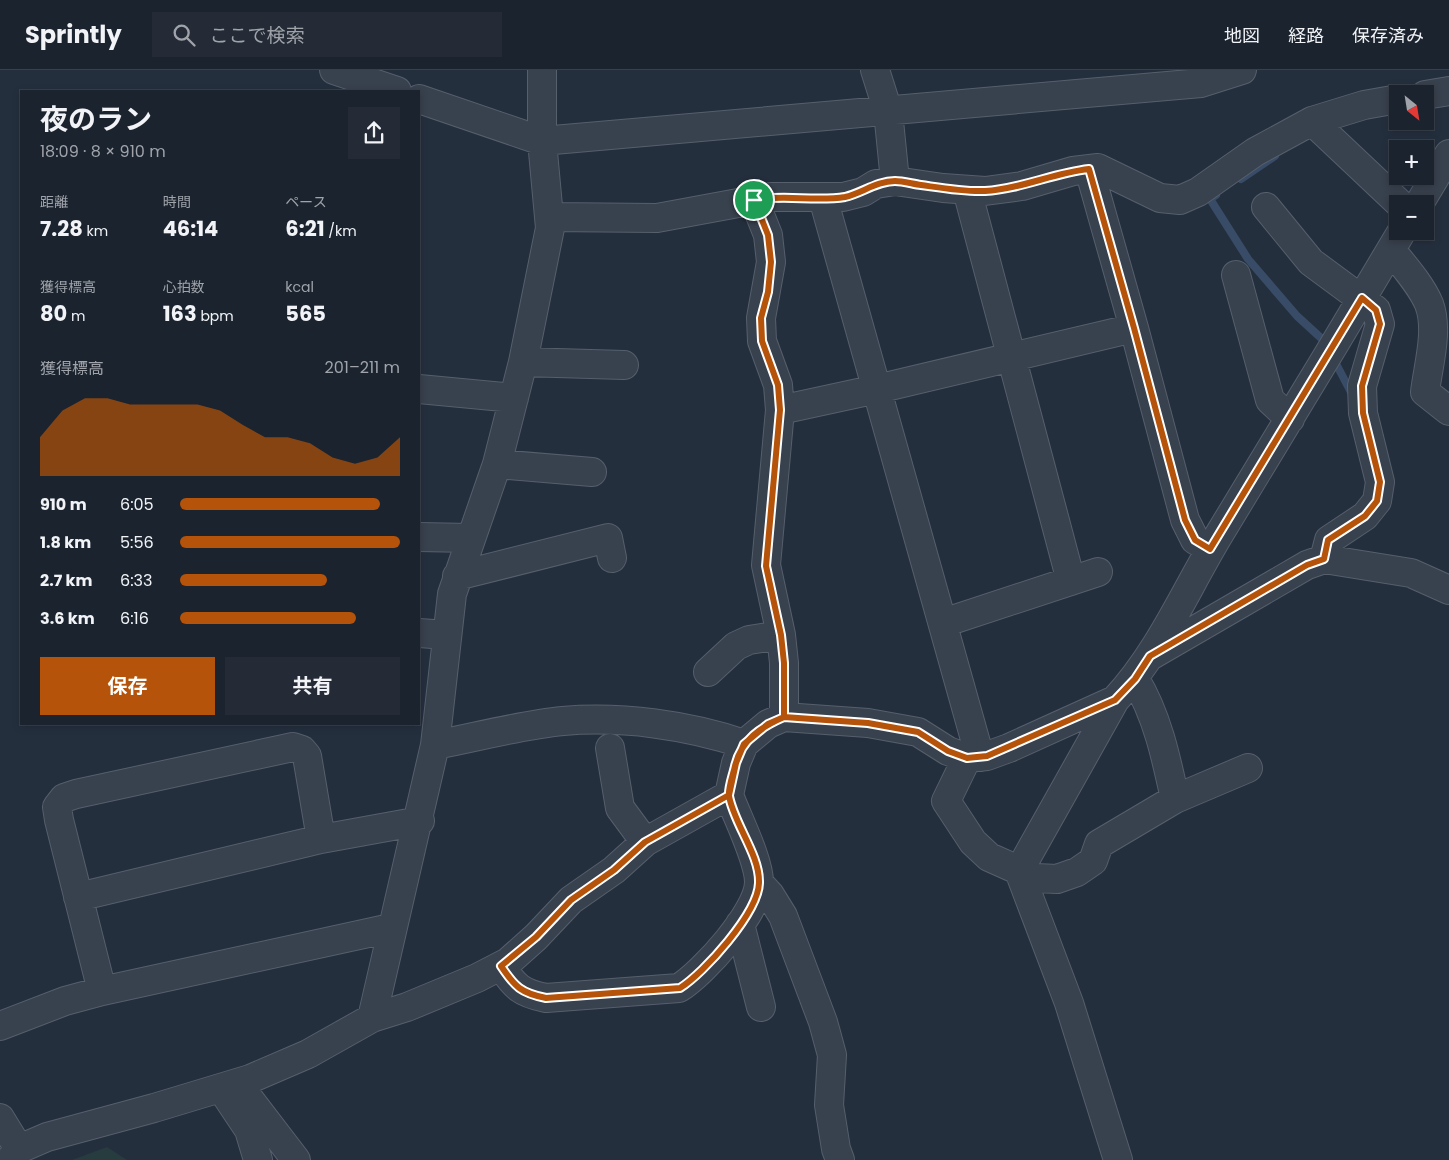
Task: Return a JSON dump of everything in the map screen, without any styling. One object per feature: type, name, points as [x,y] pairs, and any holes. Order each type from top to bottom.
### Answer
[{"type":"street","points":[[334,70],[394,90]]},
{"type":"street","points":[[404,70],[404,90]]},
{"type":"street","points":[[372,1018],[391,928],[420,821],[435,745],[447,635],[457,576],[497,464],[523,362],[550,228],[542,141],[542,70]]},
{"type":"street","points":[[875,70],[888,111],[895,181]]},
{"type":"street","points":[[420,99],[542,141],[1202,83],[1242,70]]},
{"type":"street","points":[[1434,94],[1449,91]]},
{"type":"street","points":[[549,217],[657,218],[771,197],[843,197],[863,192],[876,184],[895,181],[985,191],[1022,186],[1073,171],[1098,168],[1160,198],[1180,200],[1198,192],[1255,152],[1312,121],[1364,105],[1389,101]]},
{"type":"street","points":[[1312,121],[1390,195]]},
{"type":"street","points":[[1424,195],[1449,154]]},
{"type":"street","points":[[1089,169],[1185,520],[1195,540],[1210,549]]},
{"type":"street","points":[[966,190],[1071,581]]},
{"type":"street","points":[[823,198],[943,623],[974,757],[946,801],[973,842],[989,857],[1019,871],[1036,878],[1057,879],[1078,872],[1093,862],[1099,844],[1175,799],[1248,768]]},
{"type":"street","points":[[754,200],[768,235],[771,262],[768,292],[761,318],[762,341],[778,385],[780,410],[766,566],[781,635],[784,663],[784,717]]},
{"type":"street","points":[[1266,207],[1311,262],[1376,310],[1380,324],[1362,386],[1363,413],[1380,482],[1377,501],[1365,516],[1328,540],[1324,559]]},
{"type":"street","points":[[1118,1160],[1069,1004],[1019,871],[1115,700],[1135,679],[1150,656],[1210,549],[1397,241]]},
{"type":"street","points":[[1397,241],[1408,272],[1429,304],[1440,314],[1432,332],[1425,392],[1449,411]]},
{"type":"street","points":[[1236,275],[1270,400],[1290,420]]},
{"type":"street","points":[[780,410],[1134,328]]},
{"type":"street","points":[[523,362],[624,365]]},
{"type":"street","points":[[420,388],[514,398]]},
{"type":"street","points":[[497,464],[592,472]]},
{"type":"street","points":[[420,537],[470,538]]},
{"type":"street","points":[[457,576],[608,538],[612,558]]},
{"type":"street","points":[[1150,656],[1307,565],[1324,559],[1412,573],[1449,590]]},
{"type":"street","points":[[943,623],[1098,572]]},
{"type":"street","points":[[420,633],[447,635]]},
{"type":"street","points":[[708,672],[736,646],[749,640],[781,635]]},
{"type":"street","points":[[1135,679],[1146,697],[1166,755],[1175,799]]},
{"type":"street","points":[[501,966],[514,986],[528,995],[546,998],[680,988],[694,979],[733,935],[753,900],[759,884],[756,866],[729,795],[736,763],[744,744],[768,724],[784,717],[868,723],[918,732],[948,751],[974,757],[1009,748],[1115,700]]},
{"type":"street","points":[[435,745],[562,721],[604,720],[655,724],[718,735],[744,744]]},
{"type":"street","points":[[102,991],[57,807],[64,798],[293,747],[302,750],[308,756],[320,839]]},
{"type":"street","points":[[610,748],[620,808],[645,842]]},
{"type":"street","points":[[0,1118],[14,1154],[47,1137],[229,1086],[308,1054],[372,1018],[407,1007],[501,966],[536,937],[571,900],[614,870],[645,842],[729,795]]},
{"type":"street","points":[[78,897],[320,839],[420,821]]},
{"type":"street","points":[[759,884],[770,895],[783,916],[823,1022],[832,1055],[829,1105],[836,1149],[840,1160]]},
{"type":"street","points":[[740,924],[761,1007]]},
{"type":"street","points":[[0,1026],[65,1001],[102,991],[391,928]]},
{"type":"street","points":[[229,1086],[249,1130],[258,1160]]},
{"type":"street","points":[[229,1086],[296,1160]]},
{"type":"green space","points":[[107,1147],[127,1160],[72,1160]]},
{"type":"waterway","points":[[1241,179],[1275,156]]},
{"type":"waterway","points":[[1216,195],[1210,199],[1248,259],[1297,316],[1321,338],[1326,346]]},
{"type":"waterway","points":[[1333,358],[1352,394]]},
{"type":"route","points":[[754,200],[768,235],[771,262],[768,292],[761,318],[762,341],[778,385],[780,410],[766,566],[781,635],[784,663],[784,717],[768,724],[744,744],[736,763],[729,795],[756,866],[759,884],[753,900],[733,935],[694,979],[680,988],[546,998],[528,995],[514,986],[501,966],[536,937],[571,900],[614,870],[645,842],[729,795],[736,763],[744,744],[754,734],[768,724],[784,717],[868,723],[918,732],[948,751],[967,758],[987,756],[1009,748],[1115,700],[1135,679],[1150,656],[1307,565],[1324,559],[1328,540],[1365,516],[1377,501],[1380,482],[1363,413],[1362,386],[1377,340],[1380,324],[1376,310],[1362,298],[1210,549],[1195,540],[1185,520],[1089,169],[1073,171],[1022,186],[985,191],[943,188],[895,181],[876,184],[863,192],[843,197],[771,197],[754,200]]}]
